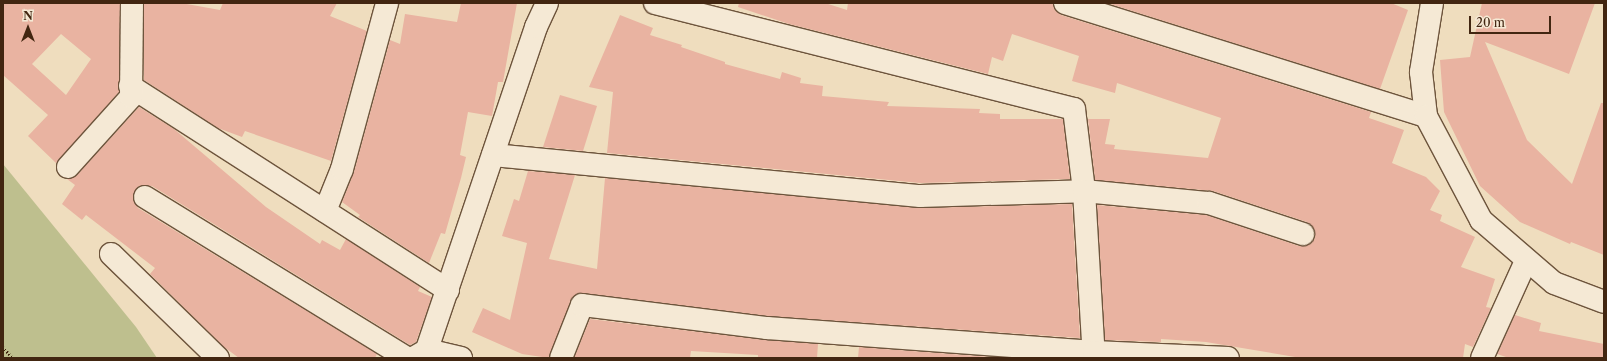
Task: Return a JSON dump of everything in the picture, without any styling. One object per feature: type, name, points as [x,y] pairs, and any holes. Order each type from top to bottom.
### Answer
[{"type":"street","points":[[68,167],[131,97],[132,3]]},
{"type":"street","points":[[325,211],[342,169],[387,3]]},
{"type":"street","points":[[461,358],[421,356],[448,290],[536,27],[547,3]]},
{"type":"street","points":[[655,3],[1074,109],[1084,191],[1094,355]]},
{"type":"street","points":[[1065,3],[1426,116]]},
{"type":"street","points":[[1432,3],[1421,72],[1426,116],[1481,220],[1526,261],[1554,283],[1604,302]]},
{"type":"street","points":[[130,86],[448,290]]},
{"type":"street","points":[[493,155],[920,196],[1084,191],[1209,203],[1303,234]]},
{"type":"street","points":[[145,197],[407,358]]},
{"type":"street","points":[[111,254],[218,358]]},
{"type":"street","points":[[1482,358],[1526,261]]},
{"type":"street","points":[[562,358],[582,305],[767,328],[1094,355],[1228,358]]},
{"type":"path","points":[[3,347],[13,358]]},
{"type":"green space","points":[[3,164],[136,327],[157,358],[3,358]]},
{"type":"building","points":[[3,3],[120,3],[119,92],[56,163],[28,136],[48,115],[3,75]],"holes":[[[61,34],[91,59],[66,95],[32,64]]]},
{"type":"building","points":[[144,3],[181,3],[220,10],[223,3],[337,3],[330,16],[367,31],[331,161],[245,131],[242,137],[218,128],[144,80]]},
{"type":"building","points":[[461,3],[517,3],[503,82],[498,82],[492,116],[468,112],[460,155],[466,157],[461,178],[445,234],[441,233],[429,263],[358,217],[360,215],[342,202],[354,172],[390,40],[400,44],[405,14],[457,22]]},
{"type":"building","points":[[739,3],[825,3],[847,10],[848,3],[1053,3],[1056,11],[1061,15],[1371,112],[1369,118],[1404,130],[1392,163],[1426,177],[1440,191],[1430,210],[1442,215],[1440,221],[1475,237],[1461,267],[1495,279],[1486,307],[1491,308],[1473,347],[1465,344],[1463,358],[1301,358],[1206,342],[1161,339],[1161,342],[1105,340],[1097,205],[1206,215],[1299,246],[1311,244],[1315,238],[1315,231],[1307,222],[1213,191],[1095,180],[1088,119],[1110,119],[1105,144],[1115,145],[1114,149],[1208,158],[1221,118],[1117,83],[1115,93],[1072,81],[1079,56],[1012,34],[1003,61],[992,57],[988,74],[789,24],[738,7]]},
{"type":"building","points":[[1107,3],[1391,3],[1408,10],[1380,89]]},
{"type":"building","points":[[1482,3],[1595,3],[1569,74],[1485,42],[1527,140],[1572,184],[1601,103],[1604,103],[1604,255],[1571,242],[1570,244],[1520,222],[1480,186],[1444,112],[1440,60],[1470,57]]},
{"type":"building","points":[[620,15],[653,28],[650,35],[682,45],[681,47],[725,62],[725,64],[780,79],[782,72],[801,78],[800,83],[823,86],[822,96],[889,102],[887,106],[980,109],[979,113],[1000,114],[1000,119],[1063,119],[1070,179],[920,183],[607,153],[613,92],[589,87]]},
{"type":"building","points":[[560,95],[597,106],[583,151],[543,147]]},
{"type":"building","points":[[139,107],[174,129],[266,207],[320,244],[322,240],[340,250],[346,239],[420,287],[418,291],[432,297],[416,342],[410,345],[152,186],[139,186],[133,196],[138,208],[377,354],[375,358],[239,358],[224,347],[150,274],[155,268],[86,215],[82,220],[62,204],[75,185],[67,179],[77,175]]},
{"type":"building","points":[[528,171],[575,175],[549,259],[597,269],[605,178],[919,208],[1072,204],[1080,338],[768,316],[583,293],[574,296],[571,300],[549,358],[522,354],[472,332],[483,308],[510,320],[527,243],[502,236],[514,199],[519,201]]},
{"type":"building","points":[[1515,315],[1541,323],[1539,331],[1604,344],[1604,358],[1509,358],[1497,354]]},
{"type":"building","points":[[590,319],[766,340],[818,344],[817,358],[758,358],[758,355],[691,351],[690,358],[574,358]]},
{"type":"building","points":[[859,347],[1005,358],[858,358]]}]
